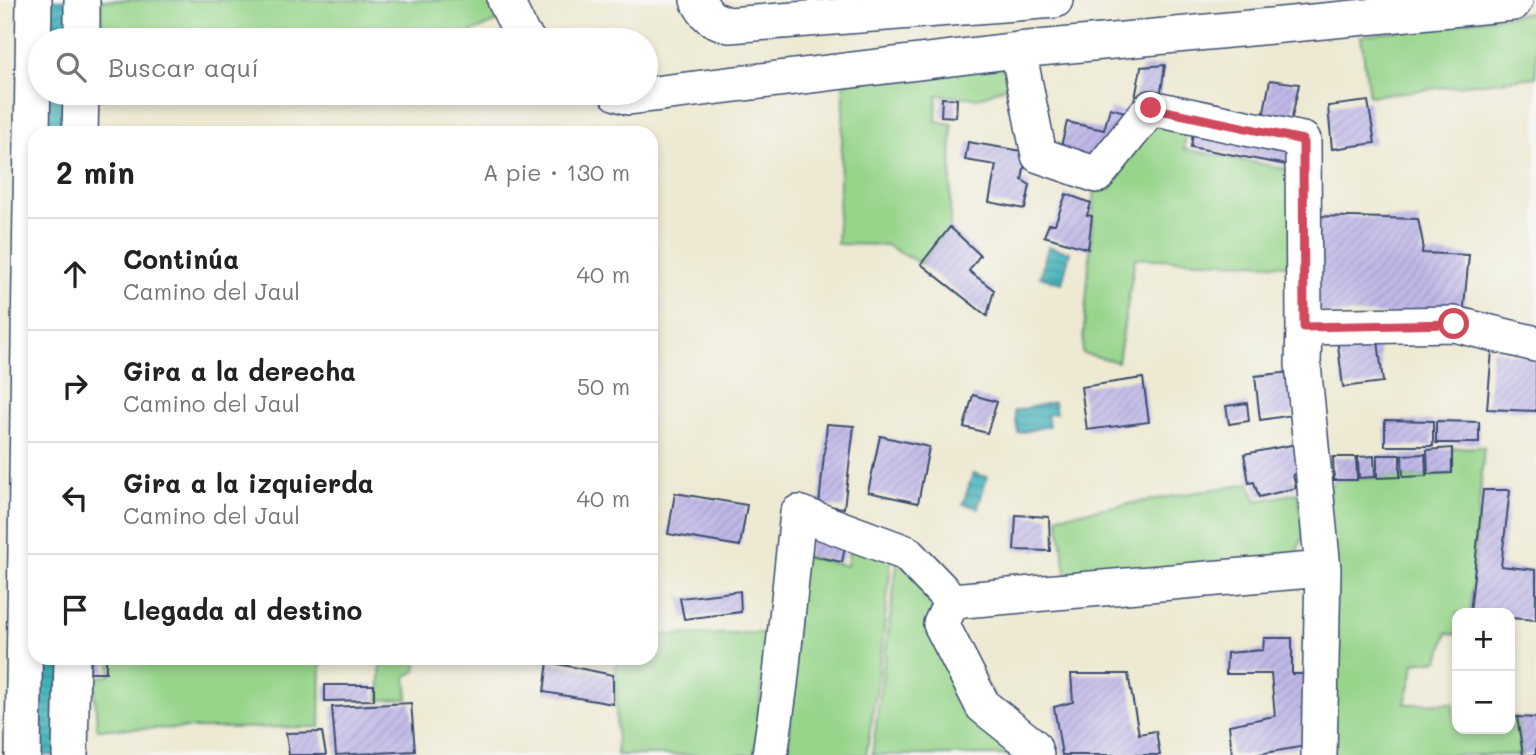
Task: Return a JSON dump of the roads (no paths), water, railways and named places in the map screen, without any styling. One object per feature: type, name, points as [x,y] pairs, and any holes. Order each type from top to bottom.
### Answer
[{"type":"street","points":[[34,0],[34,28]]},
{"type":"street","points":[[82,0],[82,28]]},
{"type":"street","points":[[505,0],[519,28]]},
{"type":"street","points":[[698,0],[712,20],[729,25],[944,4],[1055,0]]},
{"type":"street","points":[[658,93],[1018,50],[1513,3],[1515,0]]},
{"type":"street","points":[[1018,50],[1039,155],[1097,175],[1151,108],[1303,140],[1303,364],[1323,569],[1319,755]]},
{"type":"street","points":[[32,105],[32,126]]},
{"type":"street","points":[[80,126],[81,105]]},
{"type":"street","points":[[1304,327],[1454,324],[1536,344]]},
{"type":"street","points":[[23,755],[28,412]]},
{"type":"street","points":[[770,755],[798,513],[906,553],[952,601]]},
{"type":"street","points":[[952,601],[1323,569]]},
{"type":"street","points":[[952,601],[941,624],[983,706],[1033,746],[1036,755]]},
{"type":"street","points":[[70,755],[72,665]]},
{"type":"water","points":[[43,0],[73,0],[73,28],[42,28]]},
{"type":"water","points":[[42,105],[72,105],[72,126],[41,126]]},
{"type":"water","points":[[1048,247],[1070,252],[1062,283],[1040,277]]},
{"type":"water","points":[[1054,402],[1056,413],[1047,415],[1049,426],[1018,433],[1014,411]]},
{"type":"water","points":[[973,473],[987,477],[978,508],[963,504]]},
{"type":"water","points":[[35,665],[64,665],[63,755],[33,755]]}]
